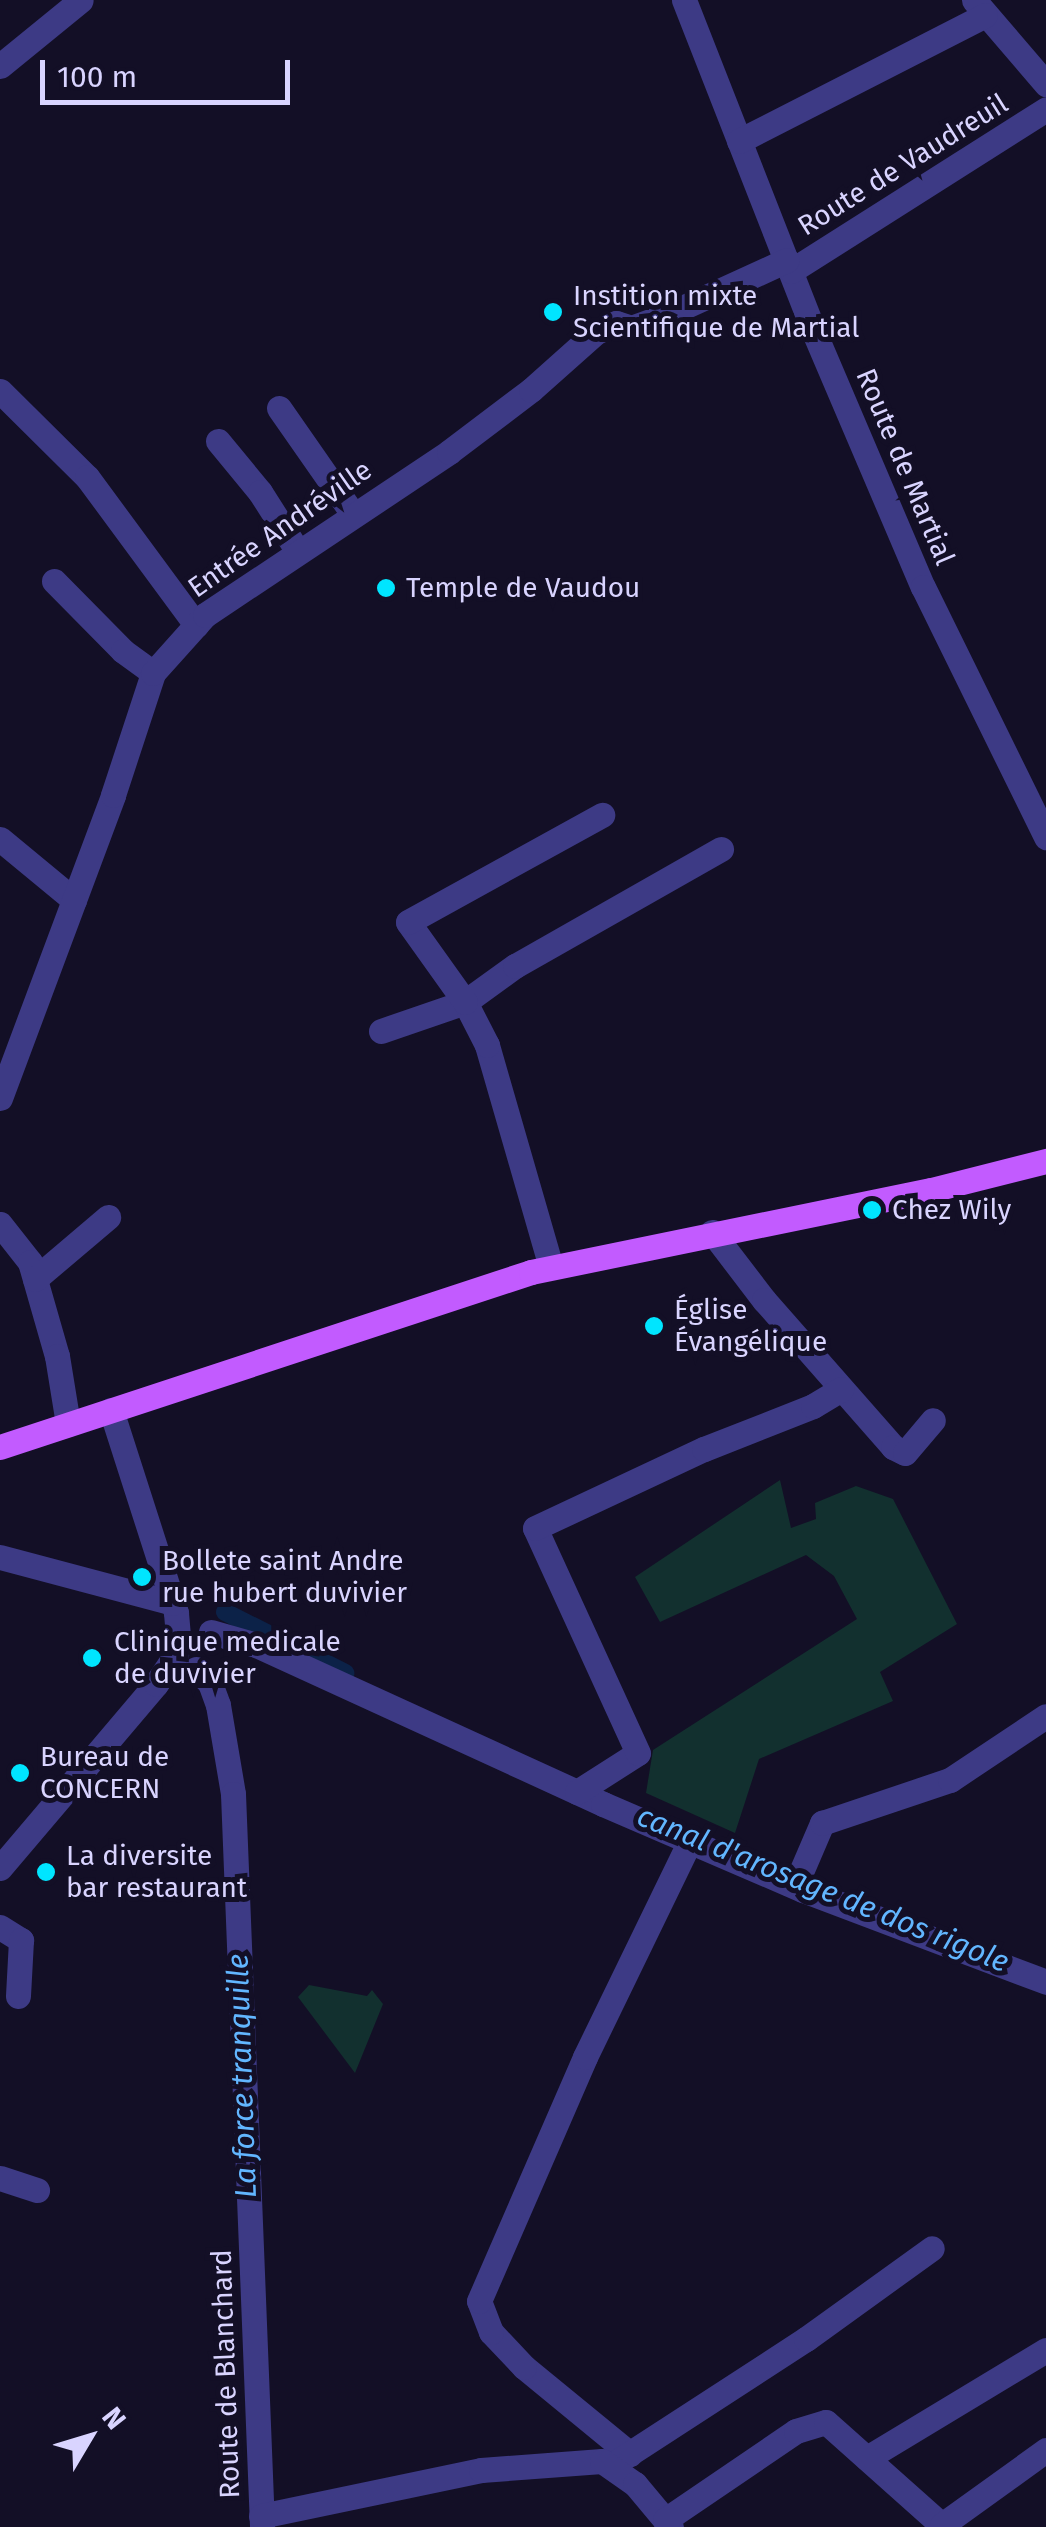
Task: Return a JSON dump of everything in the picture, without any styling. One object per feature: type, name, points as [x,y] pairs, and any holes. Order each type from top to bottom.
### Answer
[{"type":"main road","points":[[0,1448],[459,1293],[552,1267],[931,1190],[1046,1161]]},
{"type":"street","points":[[0,66],[80,0]]},
{"type":"street","name":"Route de Martial","points":[[684,0],[789,266],[923,587],[1046,837]]},
{"type":"street","points":[[739,141],[980,7],[1046,84]]},
{"type":"street","name":"Route de Vaudreuil","points":[[789,266],[1046,109]]},
{"type":"street","name":"Entrée Andréville","points":[[0,1098],[153,672],[196,625],[297,550],[449,452],[531,390],[596,332],[616,324],[631,328],[662,318],[789,266]]},
{"type":"street","points":[[0,391],[87,476],[196,625]]},
{"type":"street","points":[[279,408],[352,514]]},
{"type":"street","points":[[218,441],[260,492],[297,550]]},
{"type":"street","points":[[54,581],[123,651],[153,672]]},
{"type":"street","points":[[552,1267],[486,1046],[465,1002],[408,922],[602,815]]},
{"type":"street","points":[[0,839],[74,900]]},
{"type":"street","points":[[381,1031],[465,1002],[515,966],[721,849]]},
{"type":"street","points":[[35,1279],[108,1217]]},
{"type":"street","points":[[0,1224],[30,1262],[57,1356],[68,1424]]},
{"type":"street","points":[[712,1232],[892,1447],[905,1453],[933,1420]]},
{"type":"street","points":[[576,1792],[638,1753],[535,1528],[704,1449],[813,1406],[841,1389]]},
{"type":"street","name":"Route de Blanchard","points":[[111,1410],[192,1650],[226,1736],[233,1794],[262,2522]]},
{"type":"street","points":[[0,1557],[192,1650],[256,1644],[576,1792],[794,1886],[1046,1982]]},
{"type":"street","points":[[0,1868],[9,1838],[192,1650]]},
{"type":"street","points":[[794,1886],[822,1823],[950,1780],[1046,1716]]},
{"type":"street","points":[[690,1841],[585,2058],[479,2301],[490,2332],[620,2460],[668,2523],[796,2432],[826,2422],[943,2526],[1046,2450]]},
{"type":"street","points":[[0,1926],[21,1940],[18,1996]]},
{"type":"street","points":[[0,2178],[38,2190]]},
{"type":"street","points":[[262,2522],[481,2470],[620,2460],[820,2329],[932,2248]]},
{"type":"street","points":[[867,2458],[1046,2350]]},
{"type":"green space","points":[[780,1480],[791,1528],[816,1519],[815,1503],[856,1486],[893,1499],[957,1624],[880,1672],[893,1701],[759,1759],[735,1833],[646,1793],[653,1750],[857,1619],[834,1576],[806,1555],[660,1622],[635,1577]]},
{"type":"green space","points":[[309,1985],[367,1996],[372,1990],[383,2004],[355,2073],[298,1997]]},
{"type":"waterway","name":"canal d'arosage de dos rigole","points":[[225,1612],[345,1673]]},
{"type":"place","name":"Instition mixte Scientifique de Martial","points":[[553,312]]},
{"type":"place","name":"Temple de Vaudou","points":[[386,588]]},
{"type":"place","name":"Chez Wily","points":[[872,1210]]},
{"type":"place","name":"Église Évangélique","points":[[654,1326]]},
{"type":"place","name":"Bollete saint Andre rue hubert duvivier","points":[[142,1577]]},
{"type":"place","name":"Clinique medicale de duvivier","points":[[92,1658]]},
{"type":"place","name":"Bureau de CONCERN","points":[[20,1773]]},
{"type":"place","name":"La diversite bar restaurant","points":[[46,1872]]},
{"type":"water label","name":"La force tranquille","points":[[242,2076]]}]
